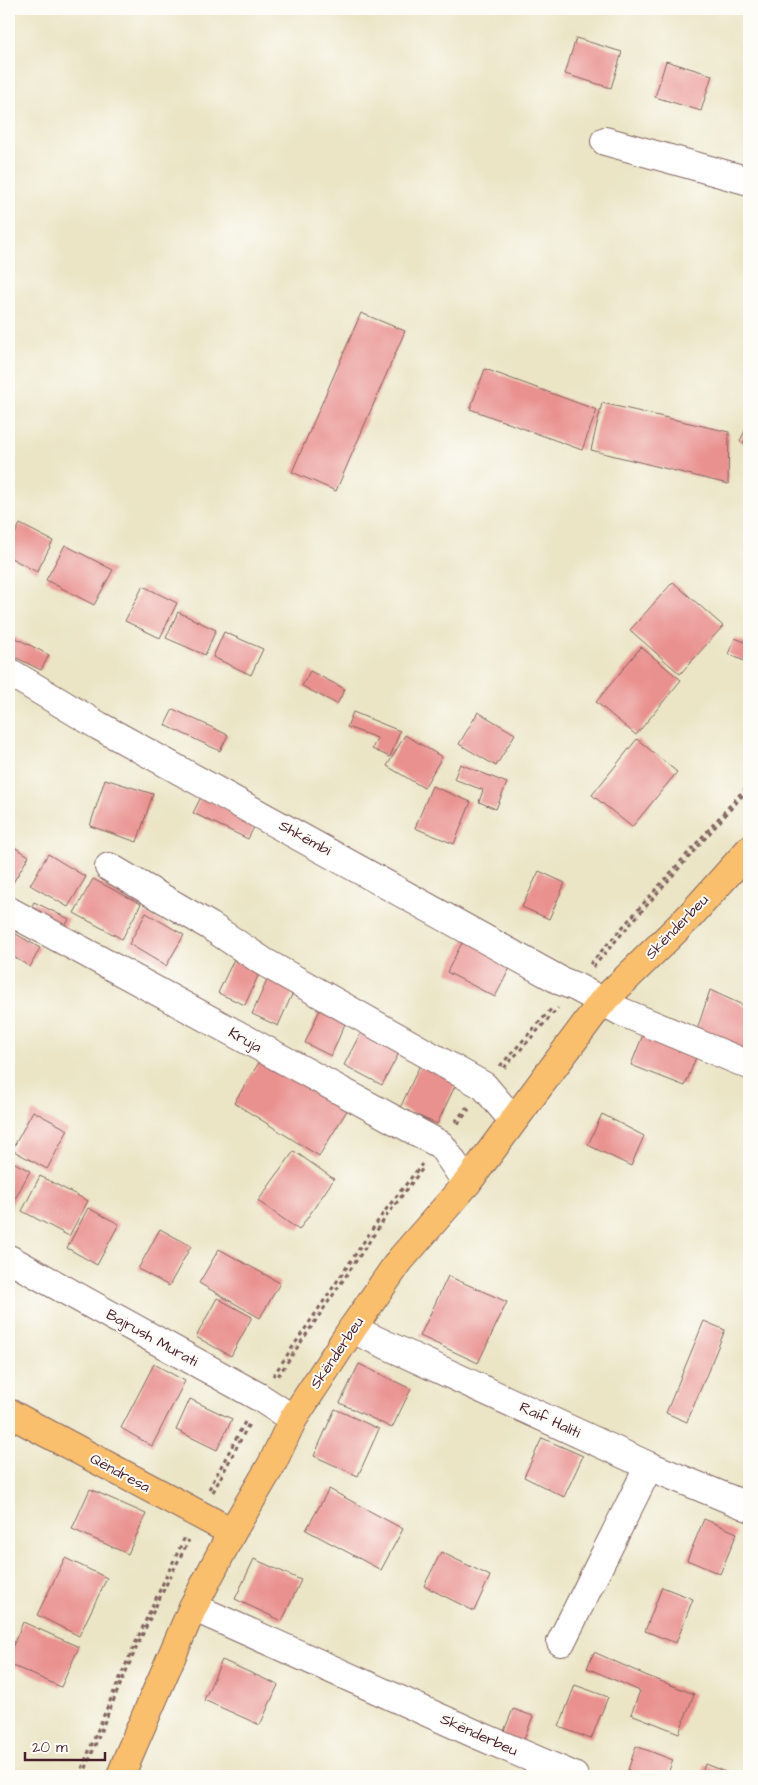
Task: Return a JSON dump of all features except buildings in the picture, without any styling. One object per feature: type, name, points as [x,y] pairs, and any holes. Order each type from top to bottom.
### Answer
[{"type":"main road","name":"Skënderbeu","points":[[121,1776],[193,1607],[232,1532],[272,1464],[293,1419],[352,1329],[400,1260],[467,1184],[512,1120],[602,1002],[688,917],[749,850]]},
{"type":"main road","name":"Qëndresa","points":[[9,1413],[232,1532]]},
{"type":"street","points":[[605,141],[749,181]]},
{"type":"street","name":"Shkëmbi","points":[[9,672],[99,726],[602,1002]]},
{"type":"street","points":[[109,867],[210,926],[264,962],[484,1087],[512,1120]]},
{"type":"street","name":"Kruja","points":[[9,911],[439,1145],[467,1184]]},
{"type":"street","points":[[602,1002],[749,1066]]},
{"type":"street","name":"Bajrush Murati","points":[[9,1259],[261,1399],[293,1419]]},
{"type":"street","name":"Raif Haliti","points":[[352,1329],[648,1466],[749,1507]]},
{"type":"street","points":[[561,1642],[648,1466]]},
{"type":"street","name":"Skënderbeu","points":[[193,1607],[574,1776]]},
{"type":"path","points":[[574,986],[749,784]]},
{"type":"path","points":[[83,1776],[161,1593],[199,1515],[217,1471],[261,1399],[388,1214],[484,1087],[749,788]]},
{"type":"path","points":[[79,1776],[101,1719],[140,1631],[199,1515]]}]
